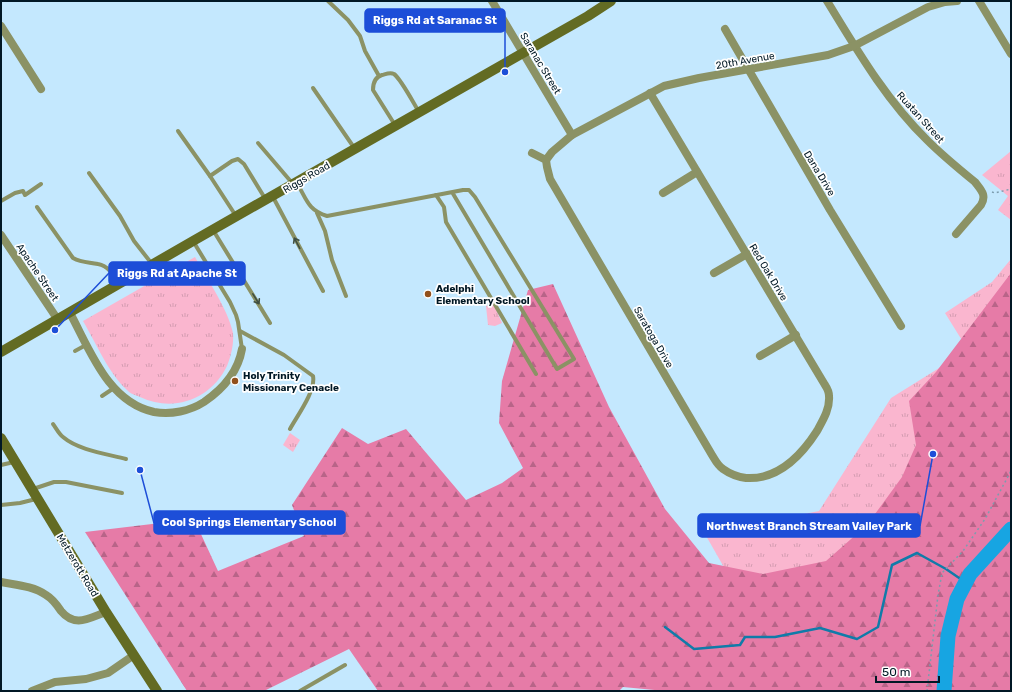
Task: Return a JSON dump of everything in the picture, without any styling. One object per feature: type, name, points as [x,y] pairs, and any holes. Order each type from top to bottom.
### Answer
[{"type":"main road","name":"Riggs Road","points":[[1,352],[236,216],[295,184],[524,53],[611,1]]},
{"type":"main road","name":"Metzerott Road","points":[[2,442],[106,612],[158,691]]},
{"type":"street","name":"Saranac Street","points":[[492,1],[572,135]]},
{"type":"street","name":"Ruatan Street","points":[[827,1],[879,84],[910,123],[926,140],[975,182],[982,190]]},
{"type":"street","name":"20th Avenue","points":[[546,160],[552,152],[572,135],[664,86],[828,55],[854,46],[928,7],[945,2],[957,1]]},
{"type":"street","points":[[979,1],[1011,54]]},
{"type":"street","points":[[1,26],[40,89]]},
{"type":"street","name":"Dana Drive","points":[[725,29],[901,326]]},
{"type":"street","name":"Red Oak Drive","points":[[650,93],[826,385],[829,394],[827,413],[805,448],[792,461]]},
{"type":"street","points":[[532,153],[546,160]]},
{"type":"street","name":"Saratoga Drive","points":[[546,160],[546,167],[550,179],[719,466],[733,475],[753,478],[775,472],[792,461]]},
{"type":"street","points":[[663,193],[697,172]]},
{"type":"street","points":[[956,234],[981,205],[984,199],[982,190]]},
{"type":"street","name":"Apache Street","points":[[1,236],[58,320]]},
{"type":"street","points":[[714,273],[747,254]]},
{"type":"street","points":[[70,313],[100,368],[114,388],[126,399],[144,409],[169,414],[195,407],[212,396],[228,381],[240,361],[242,349]]},
{"type":"street","points":[[760,356],[796,335]]},
{"type":"street","points":[[1,582],[30,587],[40,591],[53,600],[66,617],[74,621],[84,620],[106,612]]},
{"type":"street","points":[[32,691],[55,682],[86,679],[108,673],[134,655]]},
{"type":"lane","points":[[328,1],[348,20],[360,36],[365,51],[379,76]]},
{"type":"lane","points":[[396,126],[373,90],[373,84],[379,76],[389,73],[394,74],[406,90],[419,112]]},
{"type":"lane","points":[[313,88],[355,149]]},
{"type":"lane","points":[[178,132],[210,176],[236,216]]},
{"type":"lane","points":[[258,143],[295,184],[317,213],[325,231],[332,260],[346,296]]},
{"type":"lane","points":[[210,176],[232,161],[238,159],[244,164],[269,198],[323,292]]},
{"type":"lane","points":[[89,173],[120,216],[134,241],[152,265]]},
{"type":"lane","points":[[1,201],[15,193],[23,191],[25,195],[41,184]]},
{"type":"lane","points":[[317,213],[328,216],[452,192],[469,190],[475,197],[574,359],[557,369],[452,192]]},
{"type":"lane","points":[[436,195],[444,207],[446,222],[536,374]]},
{"type":"lane","points":[[37,207],[73,258],[79,262],[99,264],[112,272],[120,284]]},
{"type":"lane","points":[[213,230],[270,323]]},
{"type":"lane","points":[[193,241],[230,302],[236,315],[242,349]]},
{"type":"lane","points":[[240,331],[284,355],[313,376],[314,382],[306,401],[290,429]]},
{"type":"lane","points":[[75,351],[87,345]]},
{"type":"lane","points":[[102,396],[114,388]]},
{"type":"lane","points":[[53,424],[63,437],[76,445],[126,459]]},
{"type":"lane","points":[[1,465],[15,462]]},
{"type":"lane","points":[[31,489],[54,482],[66,482],[122,493]]},
{"type":"lane","points":[[1,505],[37,499]]},
{"type":"lane","points":[[300,691],[345,665]]},
{"type":"path","points":[[982,190],[995,193],[1011,189]]},
{"type":"path","points":[[927,691],[942,573],[963,551],[985,519],[1011,471]]},
{"type":"green space","points":[[1011,151],[1011,220],[998,210],[1008,196],[982,175]]},
{"type":"green space","points":[[195,257],[227,314],[233,333],[233,346],[230,358],[220,377],[201,395],[178,403],[166,404],[153,402],[131,393],[120,383],[103,358],[83,321]]},
{"type":"green space","points":[[1011,259],[1011,602],[758,627],[705,534],[819,511],[891,398],[968,350],[945,313],[992,282]]},
{"type":"green space","points":[[1011,273],[1011,691],[665,691],[623,687],[619,691],[378,691],[349,649],[264,691],[187,691],[85,532],[194,519],[218,571],[304,536],[292,505],[342,428],[368,444],[406,429],[466,500],[502,483],[523,468],[499,423],[502,381],[528,290],[553,284],[609,407],[665,509],[709,563],[763,574],[826,561],[867,525],[902,477],[916,445],[909,401],[936,372]]},
{"type":"green space","points":[[493,303],[502,323],[495,326],[488,325],[486,306]]},
{"type":"green space","points":[[290,433],[300,440],[293,452],[283,445]]},
{"type":"waterway","points":[[944,691],[948,636],[957,599],[970,574],[1011,529]]},
{"type":"waterway","points":[[665,627],[694,649],[740,645],[745,637],[775,637],[820,628],[857,639],[878,627],[892,565],[917,553],[946,569],[965,582]]},
{"type":"place","name":"Riggs Rd at Saranac St","points":[[505,72]]},
{"type":"place","name":"Adelphi Elementary School","points":[[428,294]]},
{"type":"place","name":"Riggs Rd at Apache St","points":[[55,330]]},
{"type":"place","name":"Holy Trinity Missionary Cenacle","points":[[235,381]]},
{"type":"place","name":"Northwest Branch Stream Valley Park","points":[[933,454]]},
{"type":"place","name":"Cool Springs Elementary School","points":[[140,470]]}]
